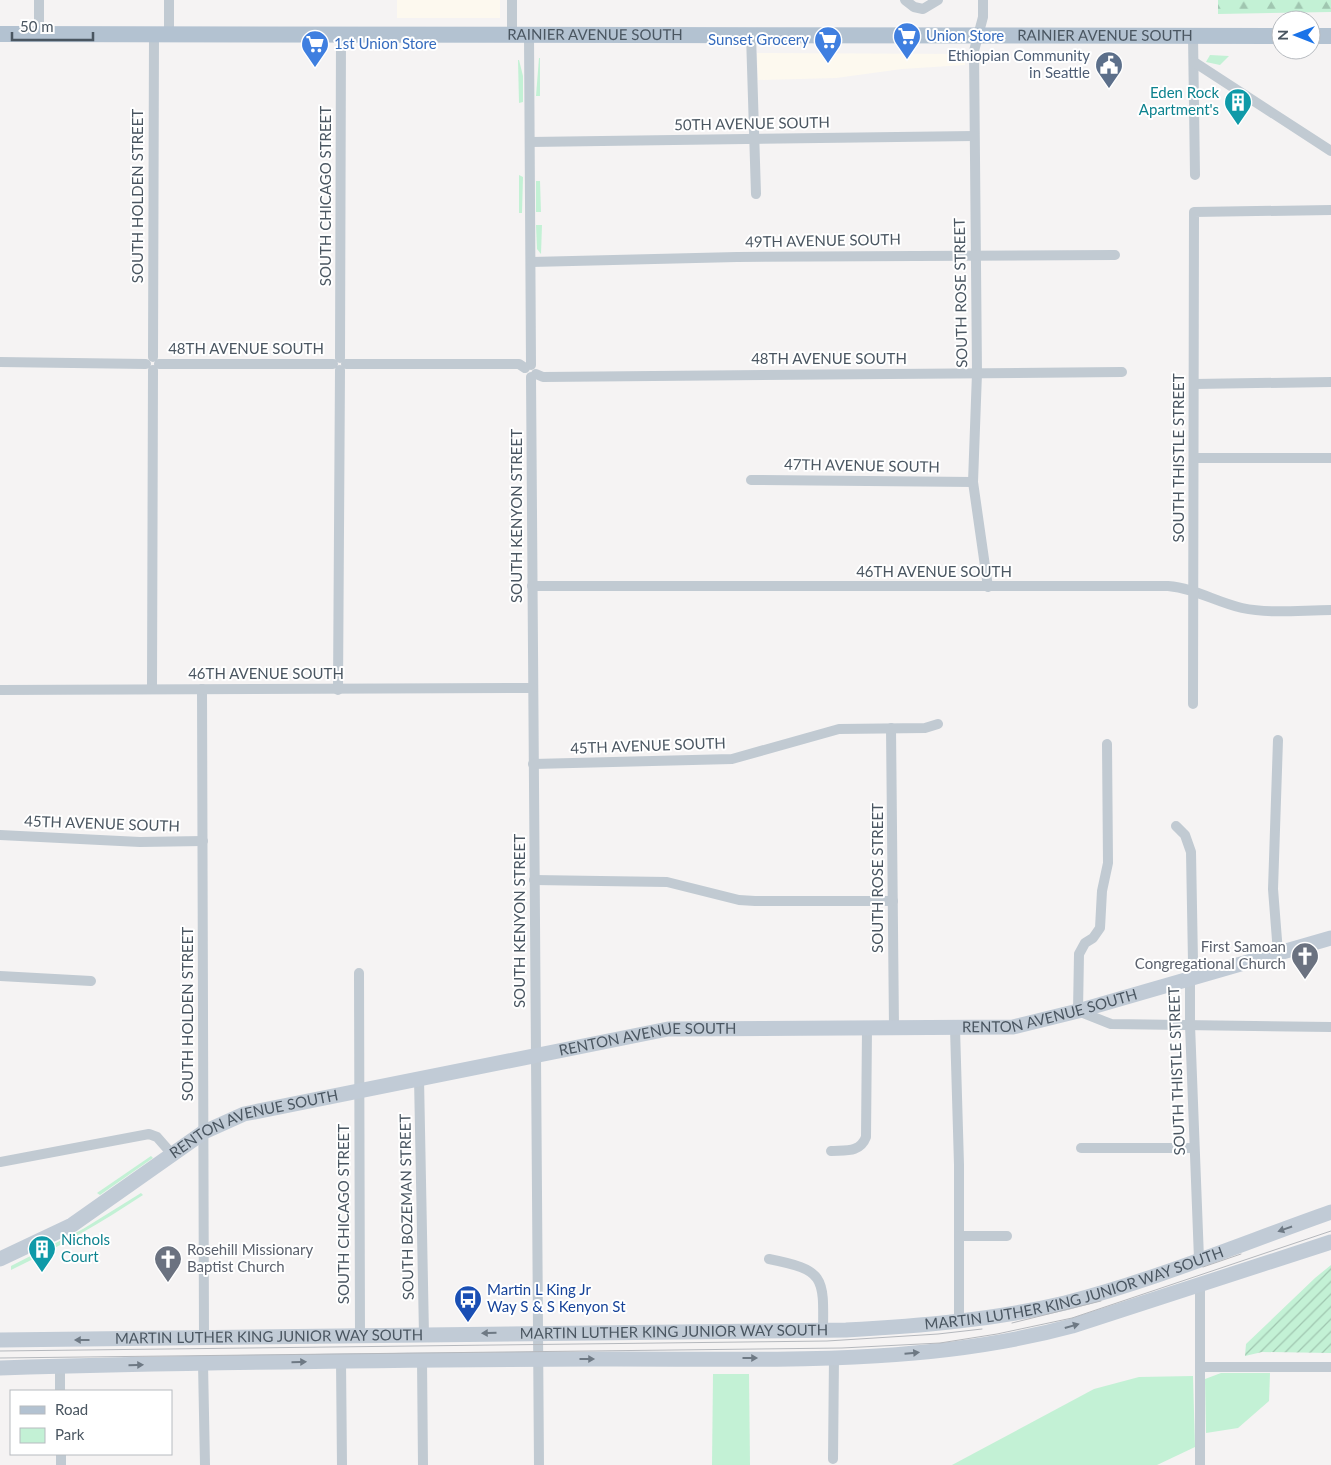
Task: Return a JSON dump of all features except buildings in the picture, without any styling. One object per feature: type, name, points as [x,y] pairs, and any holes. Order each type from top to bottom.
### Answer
[{"type":"main road","name":"RAINIER AVENUE SOUTH","points":[[0,34],[1271,36]]},
{"type":"main road","name":"RENTON AVENUE SOUTH","points":[[0,1259],[72,1225],[98,1208],[171,1153],[204,1132],[244,1114],[668,1029],[1013,1027],[1078,1011],[1331,938]]},
{"type":"main road","name":"MARTIN LUTHER KING JUNIOR WAY SOUTH","points":[[0,1340],[823,1330],[959,1322],[1067,1302],[1199,1259],[1331,1212]]},
{"type":"main road","name":"MARTIN LUTHER KING JUNIOR WAY SOUTH","points":[[0,1368],[341,1361],[834,1357],[953,1349],[1034,1336],[1331,1242]]},
{"type":"street","points":[[39,0],[39,34]]},
{"type":"street","name":"SOUTH HOLDEN STREET","points":[[152,689],[152,364],[162,34],[169,0]]},
{"type":"street","points":[[512,0],[512,36]]},
{"type":"street","points":[[906,0],[914,7],[922,10],[938,0]]},
{"type":"street","name":"SOUTH ROSE STREET","points":[[983,0],[983,17],[974,51],[977,374],[973,482],[988,587]]},
{"type":"street","name":"SOUTH CHICAGO STREET","points":[[338,690],[342,35]]},
{"type":"street","points":[[752,35],[756,194]]},
{"type":"street","name":"SOUTH KENYON STREET","points":[[529,36],[539,1465]]},
{"type":"street","points":[[1194,36],[1195,175]]},
{"type":"street","points":[[1194,62],[1331,150]]},
{"type":"street","name":"50TH AVENUE SOUTH","points":[[530,142],[974,136]]},
{"type":"street","name":"SOUTH THISTLE STREET","points":[[1193,704],[1194,212],[1331,210]]},
{"type":"street","name":"49TH AVENUE SOUTH","points":[[531,262],[975,254],[1115,255]]},
{"type":"street","name":"48TH AVENUE SOUTH","points":[[0,362],[519,364],[543,377],[1122,372]]},
{"type":"street","points":[[1194,384],[1331,382]]},
{"type":"street","points":[[1194,458],[1331,458]]},
{"type":"street","name":"47TH AVENUE SOUTH","points":[[750,480],[973,482]]},
{"type":"street","name":"46TH AVENUE SOUTH","points":[[532,586],[1168,586],[1194,590],[1232,605],[1251,609],[1331,610]]},
{"type":"street","name":"46TH AVENUE SOUTH","points":[[0,690],[533,688]]},
{"type":"street","name":"SOUTH HOLDEN STREET","points":[[202,689],[204,1338]]},
{"type":"street","name":"45TH AVENUE SOUTH","points":[[533,764],[725,760],[750,756],[825,731],[925,728],[938,724]]},
{"type":"street","name":"SOUTH ROSE STREET","points":[[892,728],[894,1028]]},
{"type":"street","points":[[1278,740],[1273,889],[1278,953]]},
{"type":"street","points":[[1107,744],[1108,863],[1102,891],[1100,928],[1093,938],[1085,943],[1079,954],[1078,1011],[1111,1024],[1331,1026]]},
{"type":"street","name":"SOUTH THISTLE STREET","points":[[1176,826],[1185,835],[1190,852],[1193,962],[1190,978],[1190,1025],[1199,1259]]},
{"type":"street","name":"45TH AVENUE SOUTH","points":[[0,836],[140,842],[203,841]]},
{"type":"street","points":[[534,880],[667,882],[739,900],[754,901],[893,901]]},
{"type":"street","name":"SOUTH CHICAGO STREET","points":[[359,973],[360,1335]]},
{"type":"street","points":[[0,976],[91,981]]},
{"type":"street","points":[[831,1151],[858,1148],[863,1144],[866,1137],[867,1028]]},
{"type":"street","points":[[954,1028],[959,1322]]},
{"type":"street","name":"SOUTH BOZEMAN STREET","points":[[419,1078],[424,1335]]},
{"type":"street","points":[[0,1162],[148,1134],[157,1137],[171,1153]]},
{"type":"street","points":[[1081,1148],[1194,1148]]},
{"type":"street","points":[[959,1236],[1007,1236]]},
{"type":"street","points":[[769,1258],[797,1264],[816,1275],[823,1292],[823,1330]]},
{"type":"street","points":[[1200,1285],[1200,1465]]},
{"type":"street","points":[[833,1459],[834,1357]]},
{"type":"street","points":[[422,1360],[423,1465]]},
{"type":"street","points":[[341,1361],[342,1465]]},
{"type":"street","points":[[204,1363],[205,1465]]},
{"type":"street","points":[[60,1366],[60,1390]]},
{"type":"street","points":[[1200,1367],[1331,1367]]},
{"type":"shaded area","points":[[397,0],[500,0],[500,18],[397,18]]},
{"type":"shaded area","points":[[757,53],[965,54],[965,65],[902,69],[836,78],[758,80]]},
{"type":"green space","points":[[1218,0],[1331,0],[1331,12],[1321,12],[1321,10],[1271,10],[1271,13],[1218,14]]},
{"type":"green space","points":[[1210,55],[1229,56],[1220,65],[1206,62]]},
{"type":"green space","points":[[539,58],[540,96],[536,96]]},
{"type":"green space","points":[[518,60],[523,76],[523,102],[519,103]]},
{"type":"green space","points":[[519,175],[523,177],[522,213],[519,213]]},
{"type":"green space","points":[[536,181],[540,181],[541,212],[536,212]]},
{"type":"green space","points":[[536,225],[542,225],[541,254],[537,249]]},
{"type":"green space","points":[[151,1156],[153,1158],[100,1195],[97,1193]]},
{"type":"green space","points":[[141,1193],[143,1195],[95,1225],[11,1270],[11,1266],[83,1229]]},
{"type":"green space","points":[[1331,1265],[1331,1353],[1262,1352],[1245,1356],[1246,1344]]},
{"type":"green space","points":[[1221,1373],[1270,1373],[1269,1401],[1238,1428],[1206,1433],[1205,1379]]},
{"type":"green space","points":[[713,1374],[749,1374],[750,1465],[712,1465]]},
{"type":"green space","points":[[1193,1376],[1195,1447],[1157,1465],[952,1465],[1094,1389],[1139,1377]]},
{"type":"tram line","points":[[0,1358],[842,1348],[940,1343],[997,1334],[1072,1318],[1331,1231]]},
{"type":"tram line","points":[[1203,1267],[1241,1254]]},
{"type":"tram line","points":[[1012,1323],[1101,1301]]},
{"type":"tram line","points":[[0,1351],[827,1341],[938,1334],[982,1329]]},
{"type":"place","name":"Union Store","points":[[907,60]]},
{"type":"place","name":"Sunset Grocery","points":[[828,64]]},
{"type":"place","name":"1st Union Store","points":[[315,68]]},
{"type":"place","name":"Ethiopian Community in Seattle","points":[[1109,89]]},
{"type":"place","name":"Eden Rock Apartment's","points":[[1238,126]]},
{"type":"place","name":"First Samoan Congregational Church","points":[[1305,980]]},
{"type":"place","name":"Nichols Court","points":[[42,1273]]},
{"type":"place","name":"Rosehill Missionary Baptist Church","points":[[168,1283]]},
{"type":"place","name":"Martin L King Jr Way S & S Kenyon St","points":[[468,1323]]}]
